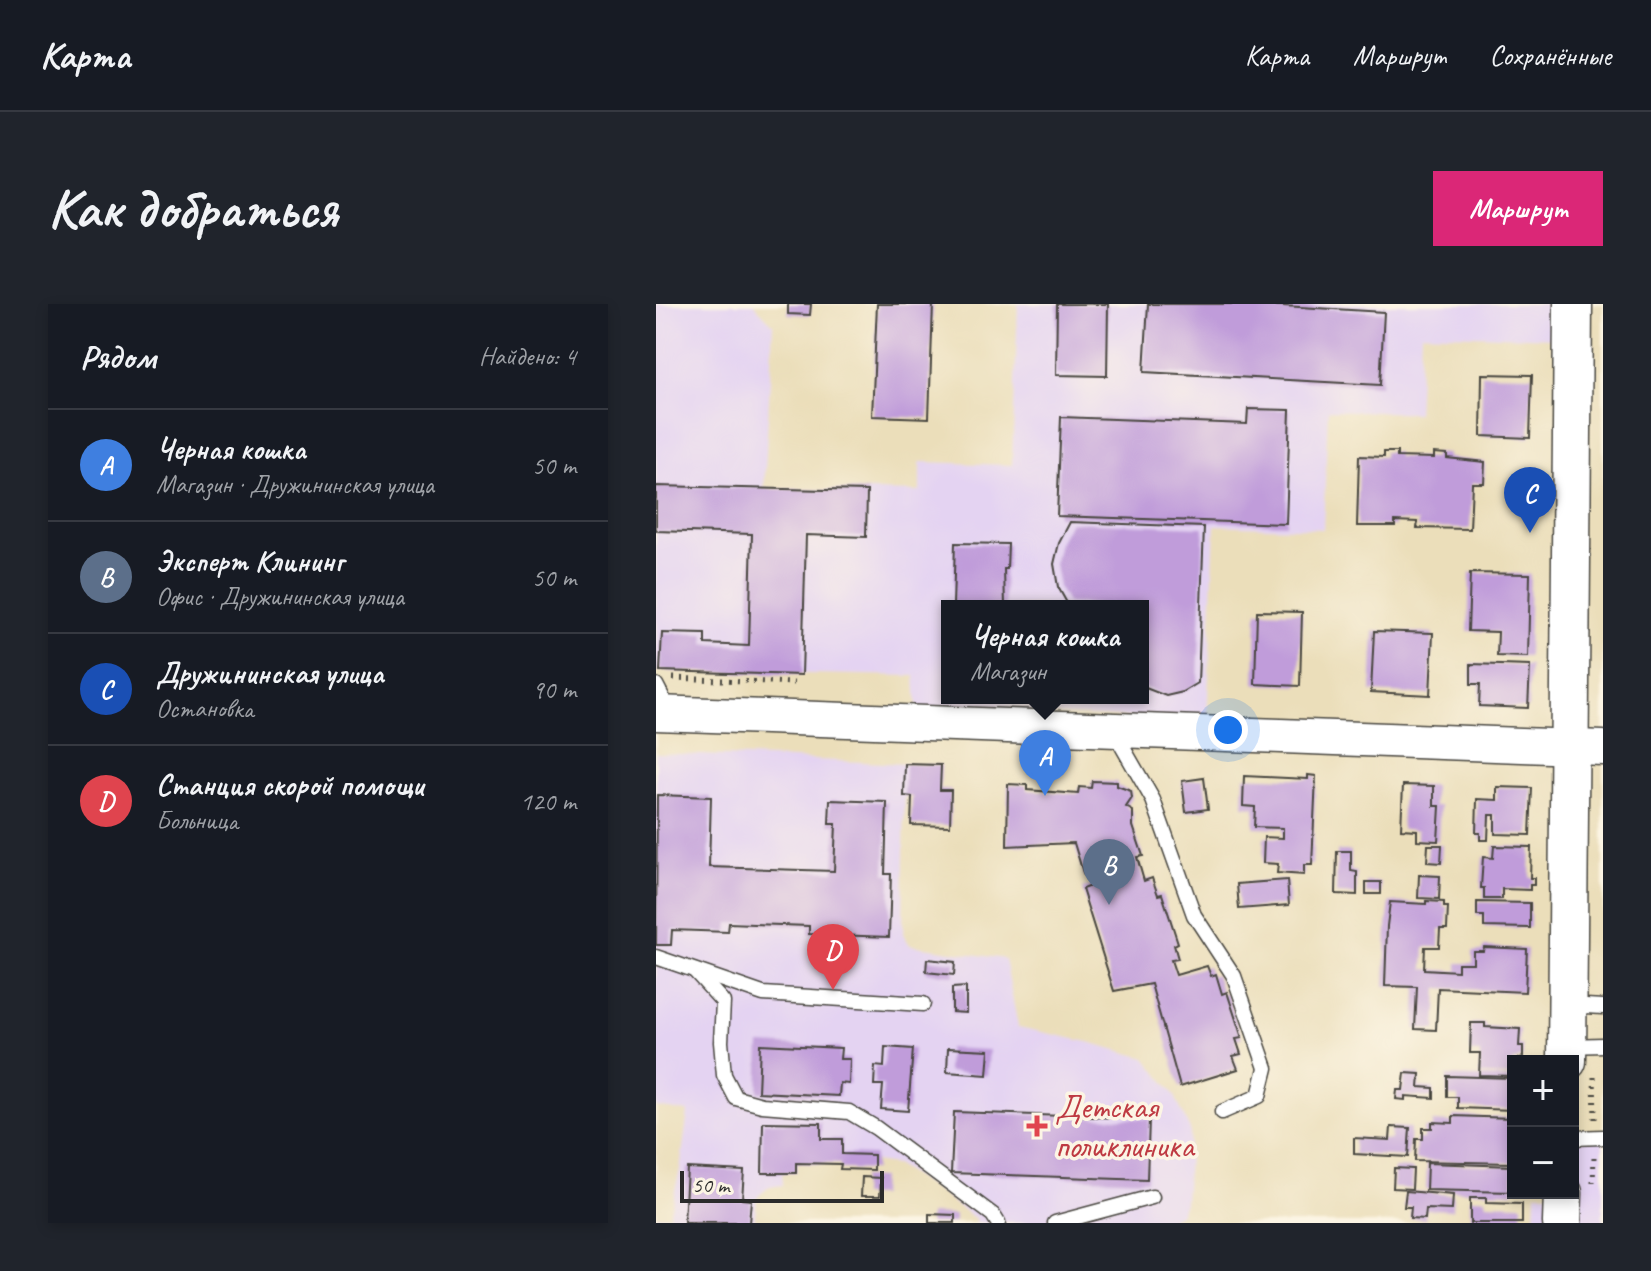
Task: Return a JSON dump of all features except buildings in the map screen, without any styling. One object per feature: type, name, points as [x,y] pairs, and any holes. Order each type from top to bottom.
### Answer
[{"type":"main road","points":[[1573,304],[1586,747],[1586,1006],[1579,1051]]},
{"type":"main road","points":[[1562,1223],[1563,1199]]},
{"type":"street","points":[[661,704],[1113,730],[1586,747]]},
{"type":"lane","points":[[1113,730],[1153,800],[1194,915],[1234,976],[1266,1068],[1259,1096],[1222,1112]]},
{"type":"lane","points":[[656,957],[763,994],[923,1004]]},
{"type":"lane","points":[[695,971],[723,1002],[721,1042],[724,1075],[736,1098],[762,1105],[849,1112],[876,1128],[993,1215],[998,1223]]},
{"type":"lane","points":[[1579,1138],[1603,1137]]},
{"type":"lane","points":[[1055,1223],[1152,1197]]},
{"type":"path","points":[[671,678],[794,683]]},
{"type":"shaded area","points":[[656,304],[754,304],[773,324],[764,489],[920,492],[920,462],[1012,465],[1018,304],[1557,304],[1556,338],[1421,333],[1417,413],[1328,410],[1323,529],[1215,525],[1207,720],[917,709],[915,676],[656,671]]},
{"type":"shaded area","points":[[656,753],[905,764],[903,934],[910,945],[1005,959],[1018,1027],[1146,1058],[1174,1094],[1190,1130],[1185,1199],[1180,1213],[1166,1223],[976,1223],[976,1219],[895,1165],[874,1162],[874,1170],[840,1169],[840,1164],[797,1163],[796,1173],[782,1173],[783,1185],[769,1187],[757,1197],[754,1223],[656,1223],[656,1215],[669,1215],[680,1170],[688,1112],[656,1107]]},
{"type":"shaded area","points":[[1579,1139],[1603,1140],[1603,1223],[1535,1223],[1536,1199],[1579,1199]]},
{"type":"place","name":"Дружининская улица","points":[[1530,533]]},
{"type":"place","name":"Черная кошка","points":[[1045,796]]},
{"type":"place","name":"Эксперт Клининг","points":[[1109,905]]},
{"type":"place","name":"Станция скорой помощи","points":[[833,990]]},
{"type":"place","name":"Детская поликлиника","points":[[1037,1126]]}]
